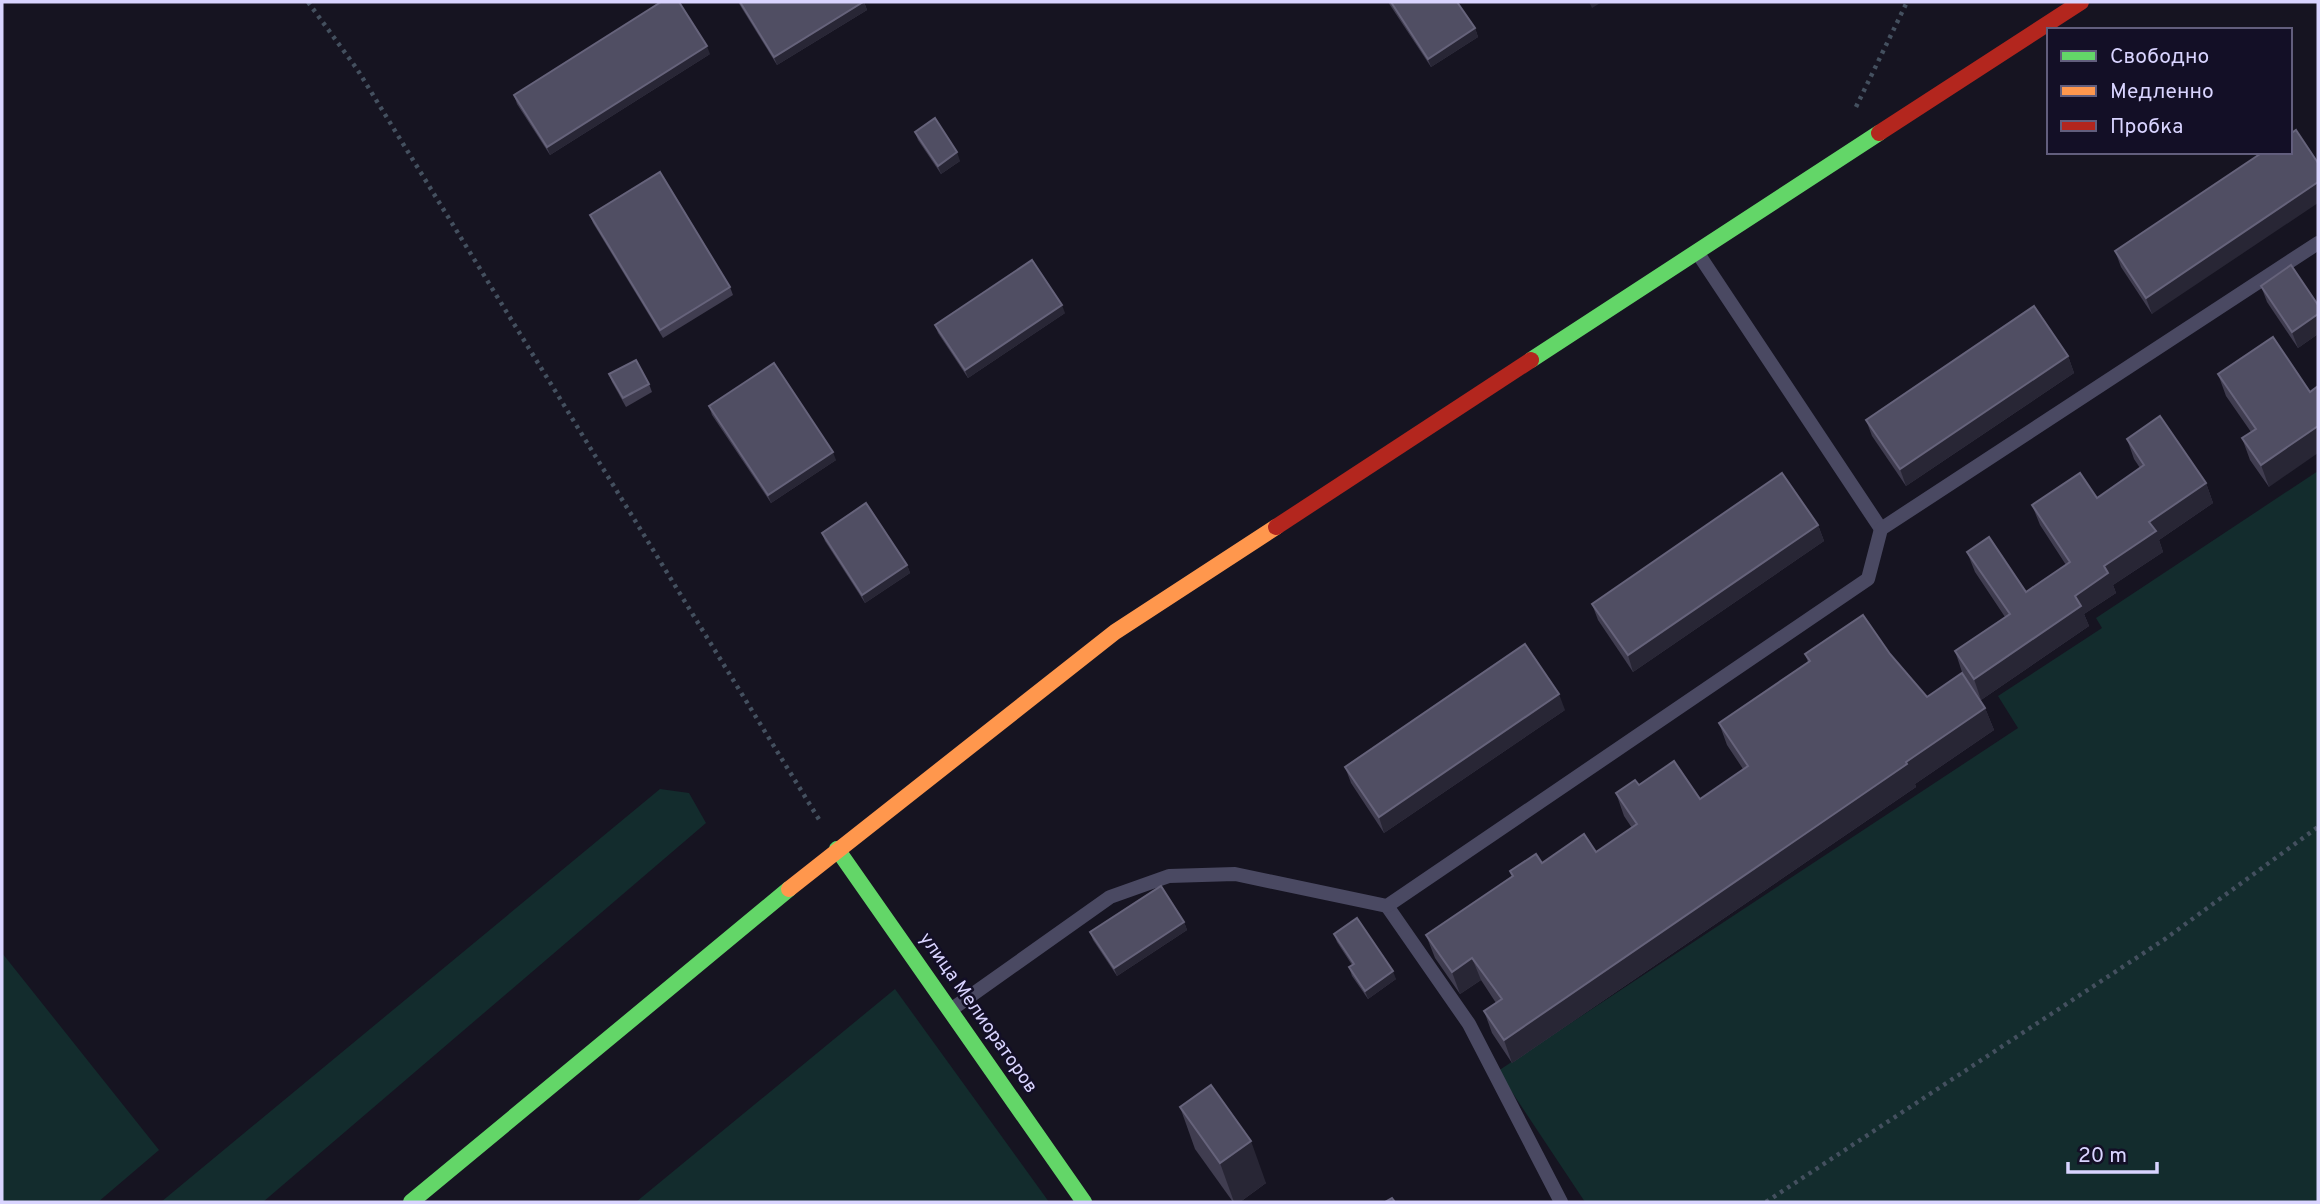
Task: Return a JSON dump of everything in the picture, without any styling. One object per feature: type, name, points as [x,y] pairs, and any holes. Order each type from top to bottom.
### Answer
[{"type":"main road","points":[[411,1202],[836,849],[1115,632],[2081,2]]},
{"type":"main road","name":"улица Мелиораторов","points":[[836,849],[1084,1202]]},
{"type":"lane","points":[[1387,906],[1868,579],[1881,529],[2318,243]]},
{"type":"lane","points":[[1696,251],[1881,529]]},
{"type":"lane","points":[[950,1010],[1110,897],[1169,876],[1235,874],[1387,906],[1469,1024],[1561,1202]]},
{"type":"path","points":[[308,2],[357,68],[836,849]]},
{"type":"path","points":[[1853,114],[1907,2]]},
{"type":"path","points":[[1766,1202],[2165,939],[2318,827]]},
{"type":"green space","points":[[2318,471],[2318,1202],[1585,1202],[1498,1071],[2018,728],[1998,696],[2102,628],[2096,618]]},
{"type":"green space","points":[[660,789],[689,793],[706,823],[263,1202],[161,1202]]},
{"type":"green space","points":[[2,953],[159,1150],[98,1202],[2,1202]]},
{"type":"green space","points":[[895,989],[1049,1202],[636,1202]]},
{"type":"building","points":[[661,2],[679,2],[707,46],[547,147],[514,95]]},
{"type":"building","points":[[740,2],[863,2],[774,57]]},
{"type":"building","points":[[1391,2],[1457,2],[1475,28],[1428,59]]},
{"type":"building","points":[[935,118],[957,152],[938,166],[915,132]]},
{"type":"building","points":[[2296,130],[2318,163],[2318,182],[2146,298],[2115,251],[2260,154],[2292,154],[2292,133]]},
{"type":"building","points":[[660,172],[730,287],[660,330],[590,215]]},
{"type":"building","points":[[1032,260],[1062,305],[965,370],[935,325]]},
{"type":"building","points":[[2291,265],[2318,305],[2318,314],[2292,332],[2261,286]]},
{"type":"building","points":[[2034,306],[2068,356],[1900,469],[1866,420]]},
{"type":"building","points":[[2273,337],[2310,392],[2318,386],[2318,426],[2261,465],[2242,438],[2256,429],[2218,374]]},
{"type":"building","points":[[636,360],[649,384],[623,398],[609,374]]},
{"type":"building","points":[[774,363],[833,452],[768,495],[709,406]]},
{"type":"building","points":[[2160,416],[2206,483],[2149,522],[2156,531],[2104,566],[2108,573],[2075,596],[2081,606],[1974,679],[1955,651],[2010,614],[1967,552],[1989,537],[2026,592],[2070,562],[2032,505],[2080,473],[2097,498],[2144,465],[2127,439]]},
{"type":"building","points":[[1782,473],[1818,525],[1628,655],[1592,604]]},
{"type":"building","points":[[866,503],[907,565],[862,595],[822,533]]},
{"type":"building","points":[[1863,615],[1890,654],[1927,697],[1962,673],[1985,708],[1504,1040],[1484,1011],[1502,999],[1472,958],[1452,972],[1426,935],[1513,876],[1510,871],[1536,854],[1542,863],[1584,834],[1596,852],[1637,824],[1616,793],[1635,780],[1639,785],[1674,761],[1700,799],[1748,766],[1719,723],[1810,661],[1805,654]]},
{"type":"building","points":[[1525,644],[1559,694],[1379,817],[1345,767]]},
{"type":"building","points":[[1161,886],[1184,922],[1114,968],[1090,932]]},
{"type":"building","points":[[1357,918],[1393,971],[1365,991],[1349,967],[1354,964],[1334,934]]},
{"type":"building","points":[[1211,1085],[1251,1141],[1220,1163],[1180,1107]]},
{"type":"traffic: fast","points":[[1531,360],[1879,133]]},
{"type":"traffic: fast","points":[[837,849],[1084,1202]]},
{"type":"traffic: fast","points":[[411,1202],[789,889]]},
{"type":"traffic: slow","points":[[789,889],[1115,632],[1276,527]]},
{"type":"traffic: jam","points":[[1879,133],[2081,2]]},
{"type":"traffic: jam","points":[[1276,527],[1531,360]]}]
